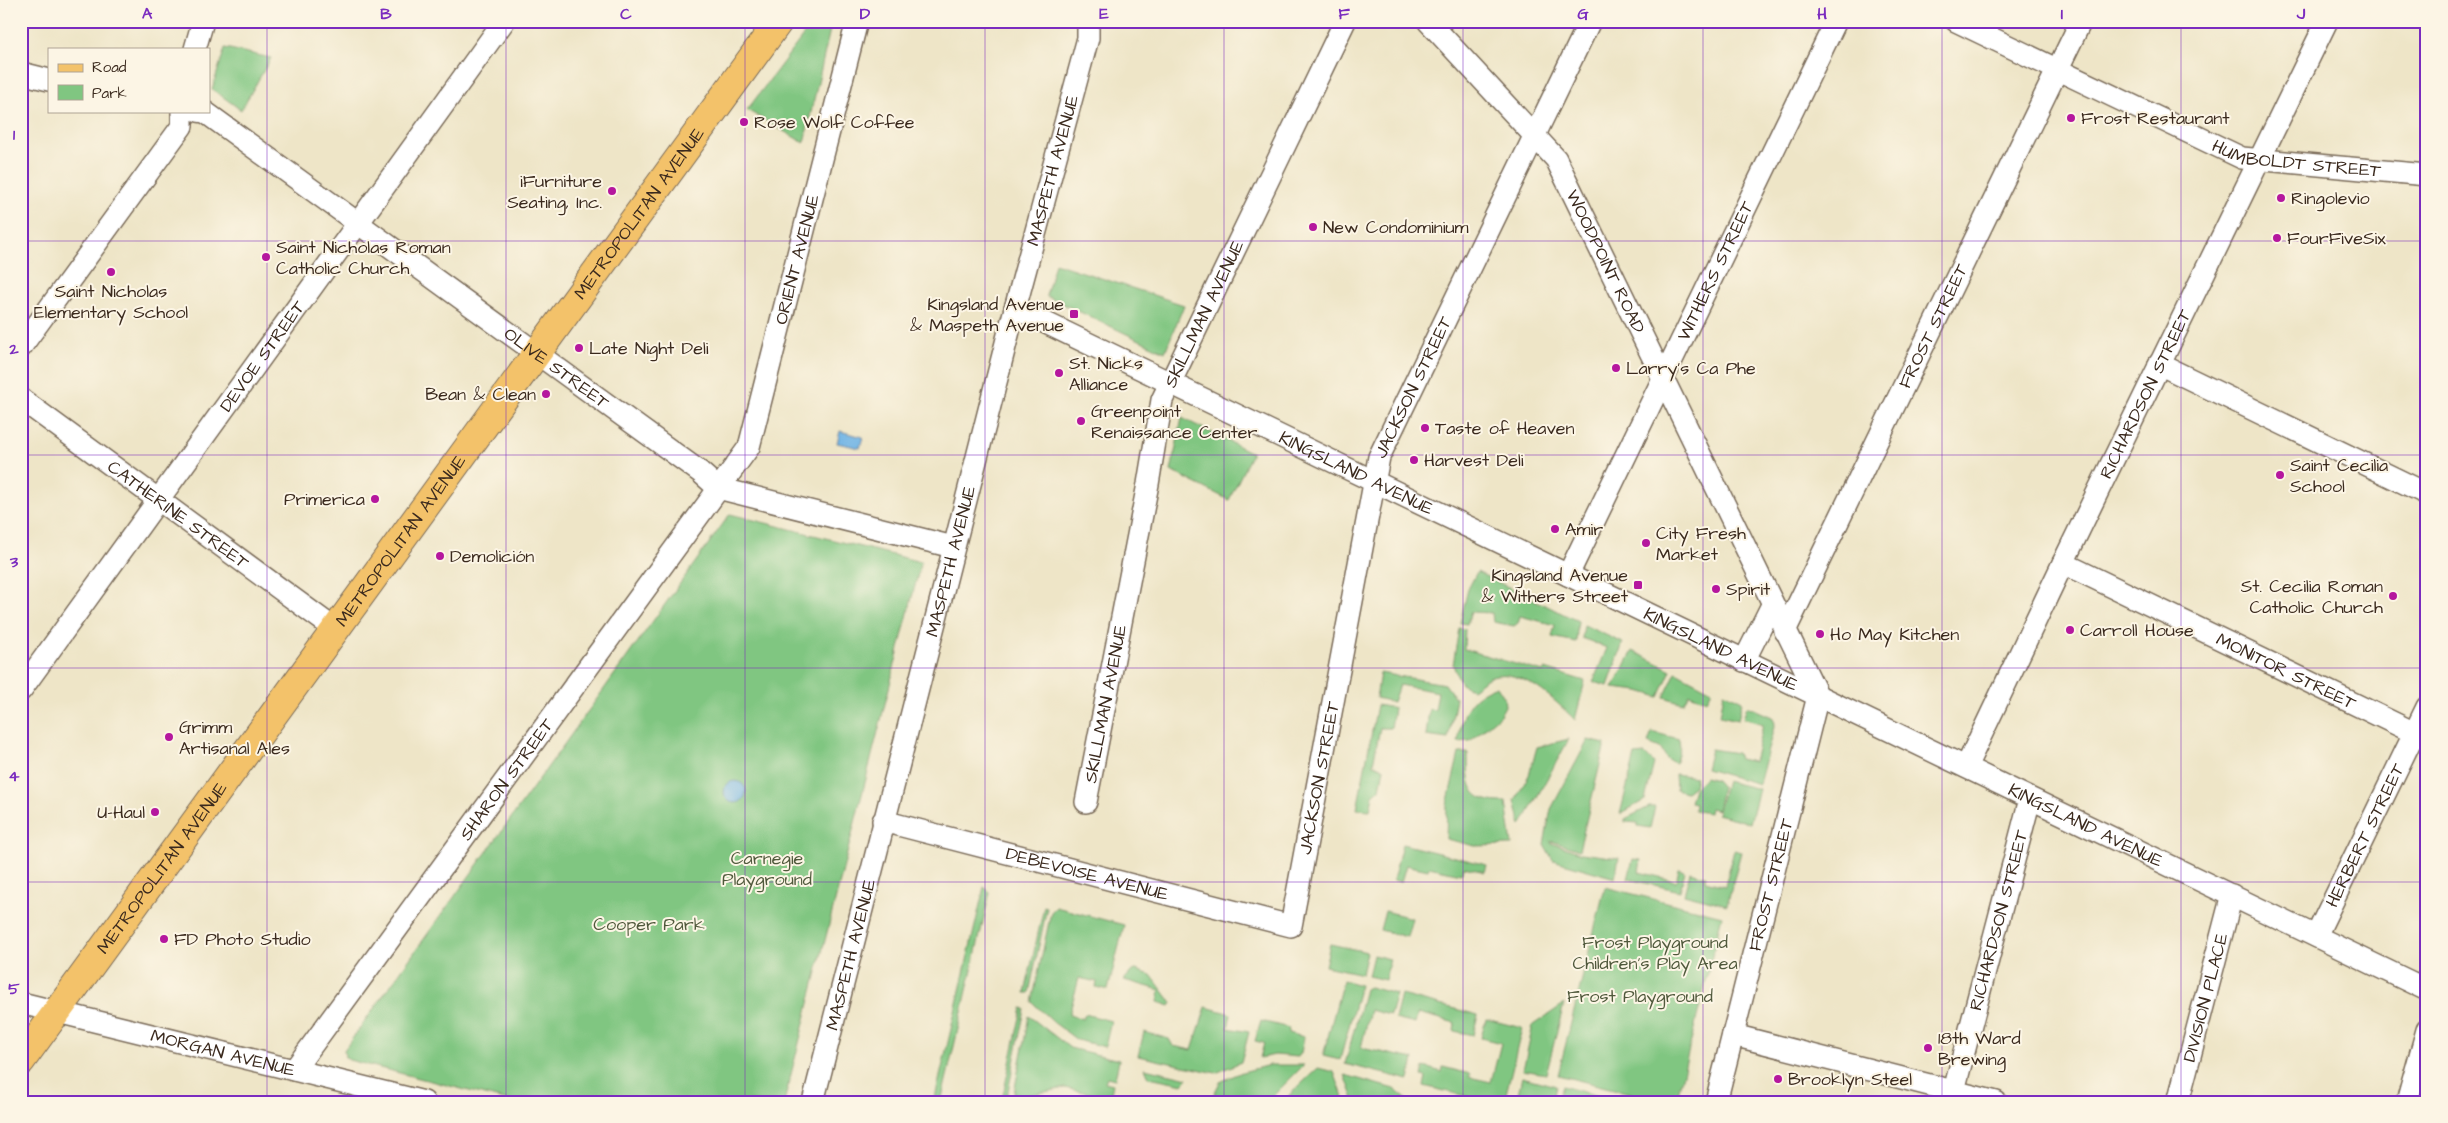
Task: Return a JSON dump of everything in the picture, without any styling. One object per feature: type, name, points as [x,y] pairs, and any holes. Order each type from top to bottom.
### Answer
[{"type":"main road","name":"METROPOLITAN AVENUE","points":[[21,1061],[46,1025],[59,1012],[537,352],[780,21]]},
{"type":"street","points":[[195,48],[203,21]]},
{"type":"street","name":"DEVOE STREET","points":[[21,690],[504,21]]},
{"type":"street","name":"ORIENT AVENUE","points":[[718,488],[749,447],[857,21]]},
{"type":"street","name":"SKILLMAN AVENUE","points":[[1086,802],[1148,484],[1162,400],[1345,21]]},
{"type":"street","name":"WOODPOINT ROAD","points":[[1428,21],[1556,159],[1818,696]]},
{"type":"street","name":"JACKSON STREET","points":[[1291,926],[1379,457],[1590,21]]},
{"type":"street","name":"WITHERS STREET","points":[[1568,575],[1836,21]]},
{"type":"street","name":"HUMBOLDT STREET","points":[[1956,21],[2242,158],[2427,176]]},
{"type":"street","name":"FROST STREET","points":[[1785,630],[2081,21]]},
{"type":"street","name":"RICHARDSON STREET","points":[[1966,767],[2062,563],[2327,21]]},
{"type":"street","name":"MASPETH AVENUE","points":[[813,1102],[953,547],[1091,27]]},
{"type":"street","points":[[21,73],[48,80]]},
{"type":"street","points":[[21,347],[182,126],[182,112]]},
{"type":"street","name":"OLIVE STREET","points":[[205,112],[537,352],[700,472],[718,488],[953,547]]},
{"type":"street","name":"KINGSLAND AVENUE","points":[[1015,308],[2427,990]]},
{"type":"street","points":[[2159,364],[2427,494]]},
{"type":"street","name":"CATHERINE STREET","points":[[21,399],[158,502],[336,630]]},
{"type":"street","name":"SHARON STREET","points":[[294,1070],[718,488]]},
{"type":"street","name":"MONITOR STREET","points":[[2062,563],[2420,736]]},
{"type":"street","points":[[1744,661],[1772,605]]},
{"type":"street","name":"FROST STREET","points":[[1716,1102],[1818,696]]},
{"type":"street","name":"HERBERT STREET","points":[[2316,936],[2420,736],[2427,707]]},
{"type":"street","name":"RICHARDSON STREET","points":[[1952,1096],[2030,798]]},
{"type":"street","name":"DEBEVOISE AVENUE","points":[[883,821],[1291,926]]},
{"type":"street","name":"DIVISION PLACE","points":[[2178,1102],[2232,896]]},
{"type":"street","name":"MORGAN AVENUE","points":[[21,1003],[229,1056],[424,1102]]},
{"type":"street","points":[[2407,1102],[2427,1030]]},
{"type":"street","points":[[1733,1035],[1952,1096],[1996,1102]]},
{"type":"green space","points":[[814,21],[832,21],[804,143],[747,110]]},
{"type":"green space","points":[[225,48],[271,58],[241,110],[212,89]]},
{"type":"green space","points":[[1055,263],[1184,305],[1165,352],[1046,296]]},
{"type":"green space","points":[[1182,418],[1252,453],[1229,500],[1171,471]]},
{"type":"green space","name":"Cooper Park","points":[[730,514],[921,562],[784,1102],[512,1102],[349,1060],[345,1057],[344,1050]]},
{"type":"green space","points":[[1477,572],[1578,621],[1576,642],[1552,637],[1555,625],[1520,616],[1518,623],[1514,626],[1493,622],[1492,613],[1471,612],[1467,624],[1460,623],[1468,589]]},
{"type":"green space","points":[[1584,625],[1623,643],[1608,686],[1593,682],[1607,648],[1582,638]]},
{"type":"green space","points":[[1459,628],[1465,629],[1464,649],[1543,672],[1545,669],[1585,681],[1575,720],[1548,695],[1515,676],[1492,676],[1472,689],[1461,684],[1453,665]]},
{"type":"green space","points":[[1633,651],[1671,670],[1659,697],[1639,691],[1613,688]]},
{"type":"green space","points":[[1676,672],[1712,691],[1707,700],[1689,694],[1683,703],[1664,697]]},
{"type":"green space","points":[[1380,673],[1445,684],[1456,699],[1448,739],[1426,736],[1429,709],[1435,710],[1438,692],[1399,685],[1393,702],[1376,698]]},
{"type":"green space","points":[[1497,686],[1504,697],[1505,706],[1500,715],[1470,741],[1458,742],[1462,722],[1468,707],[1479,695]]},
{"type":"green space","points":[[1724,692],[1742,701],[1738,720],[1720,716]]},
{"type":"green space","points":[[1377,705],[1394,708],[1391,728],[1380,728],[1373,764],[1384,768],[1380,789],[1373,795],[1370,810],[1357,809]]},
{"type":"green space","points":[[1747,706],[1772,717],[1775,723],[1759,784],[1706,769],[1711,749],[1737,753],[1739,759],[1754,762],[1763,724],[1743,718]]},
{"type":"green space","points":[[1652,732],[1679,739],[1680,748],[1675,763],[1668,760],[1660,748],[1648,743]]},
{"type":"green space","points":[[1569,739],[1521,826],[1515,800],[1529,775],[1537,747]]},
{"type":"green space","points":[[1588,740],[1605,744],[1579,850],[1551,841],[1551,843],[1581,853],[1619,858],[1615,878],[1553,860],[1544,844],[1551,809]]},
{"type":"green space","points":[[1459,753],[1468,753],[1470,782],[1477,795],[1484,799],[1506,802],[1512,845],[1475,846],[1446,839],[1447,805]]},
{"type":"green space","points":[[1645,754],[1654,763],[1645,800],[1620,814],[1635,755]]},
{"type":"green space","points":[[1675,774],[1696,777],[1694,786],[1686,792],[1676,789]]},
{"type":"green space","points":[[1705,777],[1716,780],[1722,787],[1717,810],[1710,808],[1709,813],[1694,810],[1695,803],[1690,802],[1694,788]]},
{"type":"green space","points":[[1726,781],[1759,789],[1750,823],[1717,814]]},
{"type":"green space","points":[[1649,807],[1655,807],[1650,828],[1638,826],[1638,823],[1625,822],[1625,819]]},
{"type":"green space","points":[[1402,844],[1487,865],[1485,872],[1464,867],[1461,874],[1429,867],[1428,870],[1406,865],[1401,882],[1393,880]]},
{"type":"green space","points":[[1734,850],[1741,852],[1727,905],[1684,894],[1690,872],[1706,876],[1705,881],[1725,886]]},
{"type":"green space","points":[[1633,859],[1641,860],[1639,872],[1676,881],[1679,869],[1685,871],[1680,891],[1628,879]]},
{"type":"green space","points":[[984,887],[990,892],[941,1102],[934,1102]]},
{"type":"green space","name":"Frost Playground","points":[[1605,887],[1722,916],[1676,1102],[1665,1102],[1558,1075]]},
{"type":"green space","points":[[1044,906],[1047,907],[1029,993],[1025,993]]},
{"type":"green space","points":[[1056,907],[1124,925],[1108,990],[1096,987],[1097,982],[1079,978],[1069,1015],[1083,1019],[1085,1014],[1111,1021],[1105,1047],[1077,1040],[1053,1022],[1032,1002],[1051,912]]},
{"type":"green space","points":[[1385,911],[1412,918],[1407,937],[1380,930]]},
{"type":"green space","points":[[1330,944],[1367,952],[1362,974],[1325,966]]},
{"type":"green space","points":[[1373,955],[1390,959],[1385,980],[1368,976]]},
{"type":"green space","points":[[1136,970],[1151,975],[1172,1003],[1170,1006],[1158,1002],[1160,990],[1124,980],[1132,971]]},
{"type":"green space","points":[[1343,980],[1360,985],[1340,1060],[1323,1056]]},
{"type":"green space","points":[[1369,987],[1396,994],[1390,1015],[1370,1010],[1361,1048],[1414,1059],[1409,1080],[1345,1064],[1365,989]]},
{"type":"green space","points":[[1401,995],[1478,1015],[1473,1035],[1454,1031],[1455,1023],[1418,1013],[1415,1024],[1395,1019]]},
{"type":"green space","points":[[1564,1004],[1546,1074],[1523,1070],[1533,1025]]},
{"type":"green space","points":[[1206,1007],[1231,1014],[1228,1028],[1249,1032],[1241,1062],[1216,1073],[1138,1056],[1144,1032],[1169,1039],[1173,1046],[1192,1050]]},
{"type":"green space","points":[[1022,1008],[1025,1009],[1007,1096],[1003,1095]]},
{"type":"green space","points":[[1029,1016],[1070,1048],[1119,1060],[1115,1079],[1107,1077],[1105,1082],[1113,1084],[1110,1098],[1065,1088],[1013,1098]]},
{"type":"green space","points":[[1486,1019],[1522,1028],[1504,1102],[1490,1102],[1424,1086],[1426,1077],[1422,1076],[1424,1067],[1442,1072],[1443,1067],[1470,1074],[1469,1077],[1491,1082],[1501,1043],[1481,1038]]},
{"type":"green space","points":[[1261,1021],[1289,1028],[1288,1033],[1304,1037],[1301,1053],[1298,1057],[1275,1055],[1260,1058],[1264,1043],[1255,1041]]},
{"type":"green space","points":[[1270,1065],[1304,1065],[1267,1102],[1210,1102],[1220,1082],[1242,1072]]},
{"type":"green space","points":[[1145,1068],[1188,1078],[1183,1084],[1149,1077]]},
{"type":"green space","points":[[1318,1068],[1334,1072],[1345,1102],[1282,1102]]},
{"type":"green space","points":[[1345,1075],[1394,1089],[1410,1102],[1355,1102]]},
{"type":"green space","points":[[1522,1077],[1556,1086],[1552,1102],[1537,1100],[1516,1102]]},
{"type":"green space","points":[[1562,1086],[1621,1102],[1557,1102]]},
{"type":"water","points":[[840,431],[863,437],[860,448],[837,443]]},
{"type":"water","points":[[735,781],[743,784],[746,792],[743,800],[735,803],[727,800],[724,792],[727,784]]},
{"type":"place","name":"Frost Restaurant","points":[[2071,118]]},
{"type":"place","name":"Rose Wolf Coffee","points":[[744,122]]},
{"type":"place","name":"iFurniture Seating, Inc.","points":[[612,191]]},
{"type":"place","name":"Ringolevio","points":[[2281,198]]},
{"type":"place","name":"New Condominium","points":[[1313,227]]},
{"type":"place","name":"FourFiveSix","points":[[2277,238]]},
{"type":"place","name":"Saint Nicholas Roman Catholic Church","points":[[266,257]]},
{"type":"place","name":"Saint Nicholas Elementary School","points":[[111,272]]},
{"type":"place","name":"Kingsland Avenue & Maspeth Avenue","points":[[1074,314]]},
{"type":"place","name":"Late Night Deli","points":[[579,348]]},
{"type":"place","name":"Larry's Ca Phe","points":[[1616,368]]},
{"type":"place","name":"St. Nicks Alliance","points":[[1059,373]]},
{"type":"place","name":"Bean & Clean","points":[[546,394]]},
{"type":"place","name":"Greenpoint Renaissance Center","points":[[1081,421]]},
{"type":"place","name":"Taste of Heaven","points":[[1425,428]]},
{"type":"place","name":"Harvest Deli","points":[[1414,460]]},
{"type":"place","name":"Saint Cecilia School","points":[[2280,475]]},
{"type":"place","name":"Primerica","points":[[375,499]]},
{"type":"place","name":"Amir","points":[[1555,529]]},
{"type":"place","name":"City Fresh Market","points":[[1646,543]]},
{"type":"place","name":"Demolición","points":[[440,556]]},
{"type":"place","name":"Kingsland Avenue & Withers Street","points":[[1638,585]]},
{"type":"place","name":"Spirit","points":[[1716,589]]},
{"type":"place","name":"St. Cecilia Roman Catholic Church","points":[[2393,596]]},
{"type":"place","name":"Carroll House","points":[[2070,630]]},
{"type":"place","name":"Ho May Kitchen","points":[[1820,634]]},
{"type":"place","name":"Grimm Artisanal Ales","points":[[169,737]]},
{"type":"place","name":"U-Haul","points":[[155,812]]},
{"type":"place","name":"FD Photo Studio","points":[[164,939]]},
{"type":"place","name":"18th Ward Brewing","points":[[1928,1048]]},
{"type":"place","name":"Brooklyn Steel","points":[[1778,1079]]},
{"type":"park label","name":"Carnegie Playground","points":[[767,868]]},
{"type":"park label","name":"Frost Playground Children's Play Area","points":[[1655,952]]}]
